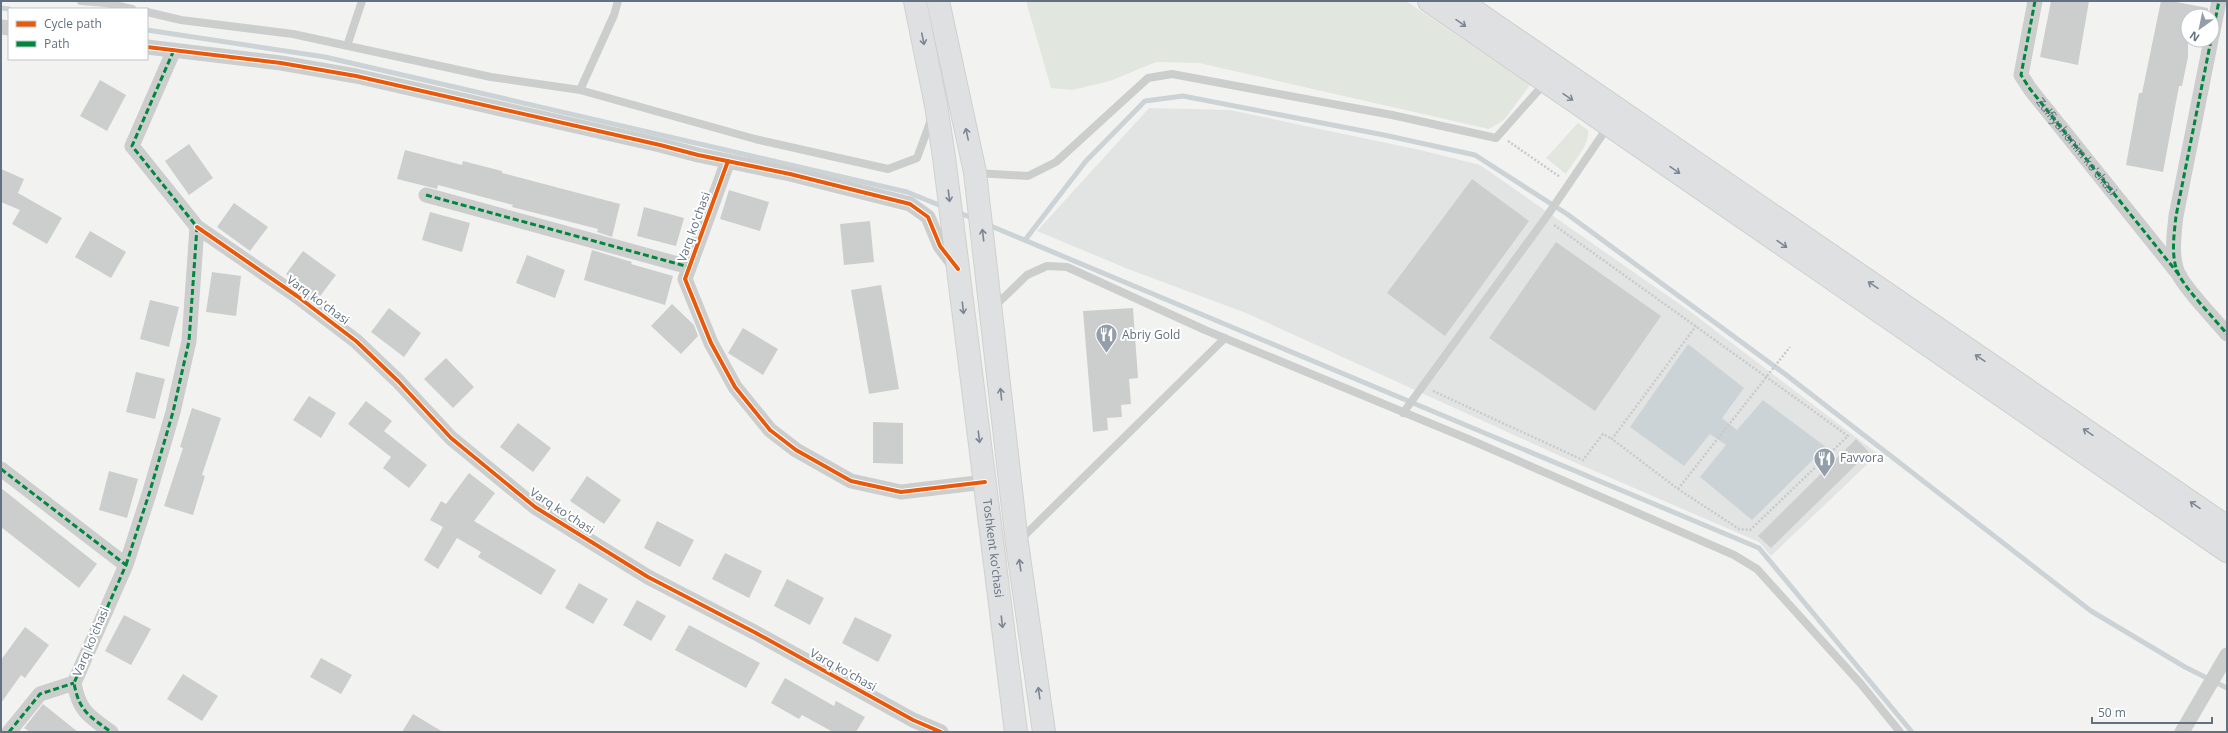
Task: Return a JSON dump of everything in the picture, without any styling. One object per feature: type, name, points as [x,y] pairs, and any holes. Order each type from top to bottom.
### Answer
[{"type":"main road","name":"Toshkent ko'chasi","points":[[915,1],[936,105],[944,157],[1016,732]]},
{"type":"main road","name":"Toshkent ko'chasi","points":[[938,1],[975,172],[992,309],[1017,543],[1044,732]]},
{"type":"main road","points":[[1429,1],[2227,551]]},
{"type":"main road","points":[[1460,1],[2227,528]]},
{"type":"street","name":"Zulfiyahonim ko'chasi","points":[[2035,1],[2021,75],[2030,89],[2227,334]]},
{"type":"street","points":[[148,47],[281,63],[356,76],[790,174],[910,204],[928,217],[940,246],[958,270]]},
{"type":"street","name":"Zulfiyahonim ko'chasi","points":[[2180,276],[2174,255],[2174,236],[2209,48]]},
{"type":"street","name":"Varq ko'chasi","points":[[174,50],[132,146],[197,227],[297,296],[356,341],[398,381],[451,438],[535,507],[648,577],[756,633],[913,720],[941,732]]},
{"type":"street","name":"Varq ko'chasi","points":[[728,161],[685,279],[694,303],[735,388],[770,430],[796,450],[851,481],[901,492],[985,482]]},
{"type":"street","name":"Varq ko'chasi","points":[[426,195],[690,267]]},
{"type":"street","name":"Varq ko'chasi","points":[[111,732],[89,716],[77,701],[74,683],[126,565],[150,491],[173,412],[189,341],[197,227]]},
{"type":"street","points":[[1,469],[126,565]]},
{"type":"street","points":[[2182,732],[2225,659]]},
{"type":"street","points":[[9,732],[40,694],[74,683]]},
{"type":"lane","points":[[81,1],[106,3],[128,8]]},
{"type":"lane","points":[[347,46],[362,1]]},
{"type":"lane","points":[[580,90],[614,15],[618,1]]},
{"type":"lane","points":[[148,12],[181,20],[293,34],[491,77],[580,90],[755,139],[888,169],[917,158],[936,105]]},
{"type":"lane","points":[[975,172],[1028,176],[1056,162],[1148,78],[1172,74],[1392,115],[1496,138],[1546,81]]},
{"type":"lane","points":[[1403,413],[1546,218],[1609,125]]},
{"type":"lane","points":[[992,309],[1027,275],[1047,266],[1067,267],[1225,338],[1403,413],[1473,440],[1712,545],[1757,569],[1861,684],[1900,732]]},
{"type":"lane","points":[[1017,543],[1225,338]]},
{"type":"path","points":[[1498,135],[1569,183]]},
{"type":"path","points":[[1422,386],[1583,460],[1603,434],[1612,439],[1678,489],[1739,529],[1750,530],[1848,436],[1546,218]]},
{"type":"path","points":[[1612,439],[1696,326]]},
{"type":"path","points":[[1678,489],[1790,347]]},
{"type":"shaded area","points":[[1026,1],[1406,1],[1530,85],[1504,120],[1489,129],[1199,63],[1156,62],[1110,81],[1072,90],[1051,88]]},
{"type":"shaded area","points":[[1149,108],[1230,110],[1420,150],[1480,165],[1691,312],[1878,454],[1771,556],[1759,542],[1560,456],[1246,313],[1128,269],[1037,231]]},
{"type":"shaded area","points":[[1578,123],[1588,130],[1587,141],[1581,153],[1566,174],[1546,158]]},
{"type":"shaded area","points":[[1688,344],[1744,388],[1722,418],[1737,430],[1763,400],[1826,447],[1752,520],[1700,477],[1726,445],[1710,434],[1684,466],[1630,427]]},
{"type":"building","points":[[2051,1],[2089,1],[2078,65],[2040,57]]},
{"type":"building","points":[[2161,1],[2171,1],[2208,8],[2180,8],[2180,48],[2188,48],[2188,57],[2182,86],[2179,86],[2163,172],[2126,165],[2139,93],[2142,93]]},
{"type":"building","points":[[100,80],[126,95],[107,131],[80,116]]},
{"type":"building","points":[[189,144],[213,178],[189,195],[165,161]]},
{"type":"building","points":[[405,150],[462,165],[463,161],[502,171],[502,173],[620,204],[612,237],[597,232],[598,229],[512,207],[513,205],[438,185],[437,189],[397,179]]},
{"type":"building","points":[[1,169],[24,179],[18,193],[62,218],[47,244],[12,224],[20,210],[1,202]]},
{"type":"building","points":[[1472,179],[1529,221],[1445,336],[1387,293]]},
{"type":"building","points":[[729,190],[769,202],[760,231],[720,219]]},
{"type":"building","points":[[234,203],[268,227],[250,251],[217,227]]},
{"type":"building","points":[[644,207],[684,218],[676,246],[637,236]]},
{"type":"building","points":[[430,212],[470,223],[462,252],[422,240]]},
{"type":"building","points":[[870,221],[874,262],[844,265],[840,224]]},
{"type":"building","points":[[90,231],[126,252],[111,278],[75,257]]},
{"type":"building","points":[[1556,242],[1661,316],[1595,411],[1489,338]]},
{"type":"building","points":[[592,250],[632,262],[631,264],[673,276],[665,305],[584,280]]},
{"type":"building","points":[[303,251],[336,275],[318,299],[286,274]]},
{"type":"building","points":[[527,255],[565,270],[555,298],[516,283]]},
{"type":"building","points":[[212,272],[241,276],[236,316],[206,312]]},
{"type":"building","points":[[881,285],[899,389],[869,394],[851,290]]},
{"type":"building","points":[[150,300],[179,307],[169,347],[140,339]]},
{"type":"building","points":[[672,304],[694,325],[698,336],[681,354],[651,326]]},
{"type":"building","points":[[389,308],[421,333],[404,357],[371,332]]},
{"type":"building","points":[[1133,308],[1138,378],[1129,379],[1131,404],[1121,405],[1122,417],[1107,418],[1108,430],[1093,432],[1083,311]]},
{"type":"building","points":[[743,328],[778,349],[763,375],[728,353]]},
{"type":"building","points":[[446,358],[474,387],[453,408],[424,379]]},
{"type":"building","points":[[136,372],[165,379],[155,419],[126,412]]},
{"type":"building","points":[[309,396],[336,413],[321,438],[293,420]]},
{"type":"building","points":[[366,401],[392,421],[384,431],[427,465],[409,488],[383,468],[391,457],[348,424]]},
{"type":"building","points":[[192,408],[221,418],[202,475],[205,476],[193,515],[164,506],[183,448],[180,447]]},
{"type":"building","points":[[873,422],[903,423],[903,464],[873,463]]},
{"type":"building","points":[[518,423],[551,448],[533,472],[500,447]]},
{"type":"building","points":[[1856,439],[1869,452],[1771,548],[1758,536]]},
{"type":"building","points":[[109,471],[138,479],[127,518],[99,510]]},
{"type":"building","points":[[469,473],[495,493],[474,521],[556,570],[541,595],[478,557],[481,552],[457,538],[438,569],[424,560],[443,527],[430,520],[441,501],[446,504]]},
{"type":"building","points":[[587,476],[621,500],[604,524],[570,501]]},
{"type":"building","points":[[1,488],[97,564],[79,588],[1,527]]},
{"type":"building","points":[[657,521],[694,540],[680,567],[644,548]]},
{"type":"building","points":[[725,553],[762,571],[749,598],[712,579]]},
{"type":"building","points":[[787,579],[824,598],[810,625],[774,606]]},
{"type":"building","points":[[579,583],[608,599],[593,624],[565,608]]},
{"type":"building","points":[[637,600],[666,616],[651,641],[623,625]]},
{"type":"building","points":[[124,615],[151,629],[131,665],[105,651]]},
{"type":"building","points":[[855,617],[892,635],[878,662],[842,643]]},
{"type":"building","points":[[689,625],[760,663],[746,688],[675,650]]},
{"type":"building","points":[[25,627],[49,645],[25,678],[21,675],[1,703],[1,660]]},
{"type":"building","points":[[321,658],[352,675],[341,694],[310,677]]},
{"type":"building","points":[[183,674],[218,696],[202,721],[167,699]]},
{"type":"building","points":[[785,678],[834,706],[836,701],[865,717],[856,732],[833,732],[802,715],[799,719],[771,703]]},
{"type":"building","points":[[43,704],[78,732],[30,732],[24,728]]},
{"type":"building","points":[[413,714],[443,732],[402,732]]},
{"type":"waterway","points":[[1,8],[8,9]]},
{"type":"waterway","points":[[148,30],[325,57],[907,192],[944,207]]},
{"type":"waterway","points":[[1025,240],[1086,161],[1145,101],[1183,96],[1384,135],[1475,155],[1567,214],[1785,374],[2091,611],[2185,667],[2227,688]]},
{"type":"waterway","points":[[957,212],[975,219]]},
{"type":"waterway","points":[[986,224],[1759,548],[1912,732]]},
{"type":"marked path","points":[[2035,1],[2021,75],[2030,89],[2180,276]]},
{"type":"marked path","points":[[2218,8],[2219,1]]},
{"type":"marked path","points":[[2209,48],[2176,216],[2174,255],[2180,277],[2227,334]]},
{"type":"marked path","points":[[126,565],[150,491],[173,412],[189,341],[197,227],[132,146],[174,50]]},
{"type":"marked path","points":[[426,195],[689,267]]},
{"type":"marked path","points":[[1,469],[126,565],[74,683],[82,707],[91,717],[111,732]]},
{"type":"marked path","points":[[9,732],[40,694],[74,683]]},
{"type":"cycle path","points":[[148,47],[281,63],[356,76],[698,155],[790,174],[910,204],[928,217],[940,246],[958,269]]},
{"type":"cycle path","points":[[728,161],[685,279],[711,343],[735,387],[770,430],[796,450],[851,481],[901,492],[985,482]]},
{"type":"cycle path","points":[[197,227],[297,296],[356,341],[398,381],[451,438],[535,507],[648,577],[756,633],[913,720],[941,732]]},
{"type":"place","name":"Abriy Gold","points":[[1107,354]]},
{"type":"place","name":"Favvora","points":[[1824,478]]}]
